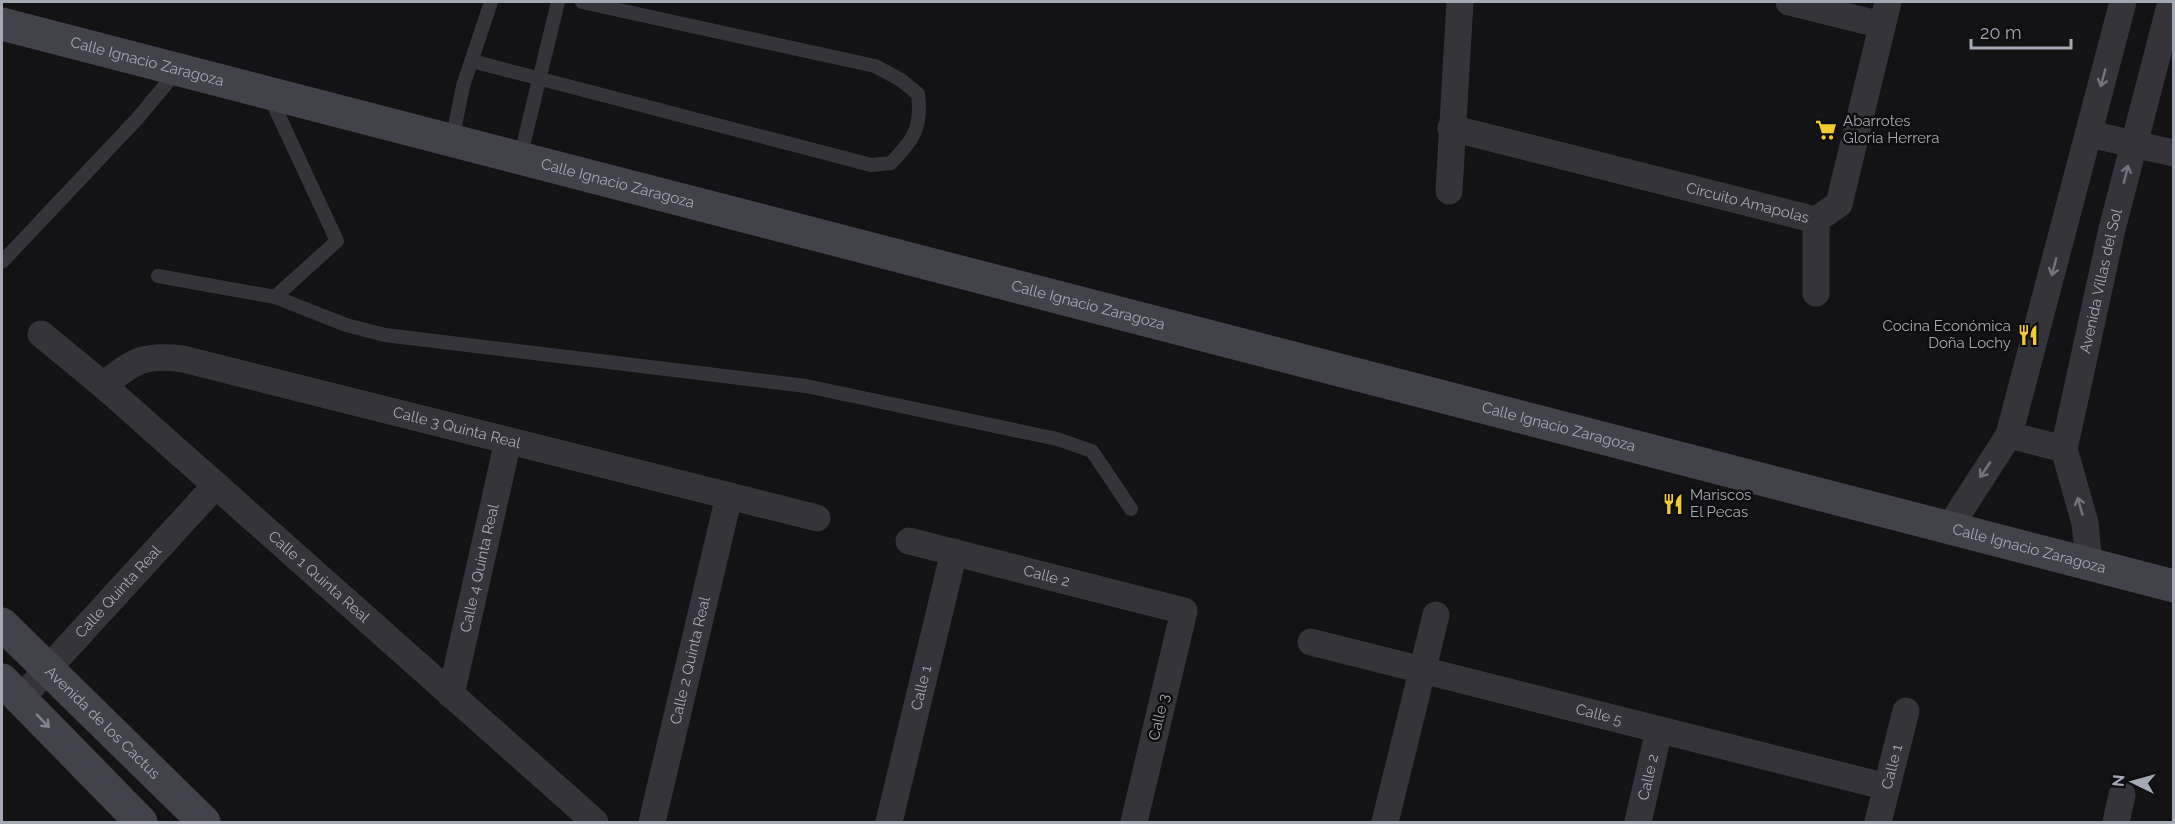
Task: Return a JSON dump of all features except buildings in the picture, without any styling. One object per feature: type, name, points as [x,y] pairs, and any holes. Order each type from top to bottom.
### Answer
[{"type":"main road","name":"Calle Ignacio Zaragoza","points":[[2,24],[2174,586]]},
{"type":"main road","name":"Avenida de los Cactus","points":[[2,624],[204,822]]},
{"type":"main road","points":[[11,689],[141,822]]},
{"type":"street","points":[[1449,191],[1460,2]]},
{"type":"street","points":[[1789,2],[1885,13]]},
{"type":"street","points":[[1949,528],[2009,435],[2123,2]]},
{"type":"street","name":"Avenida Villas del Sol","points":[[2089,564],[2085,523],[2064,449],[2112,229],[2171,2]]},
{"type":"street","name":"Circuito Amapolas","points":[[1451,128],[1816,220],[1839,204],[1885,13]]},
{"type":"street","points":[[2089,134],[2174,153]]},
{"type":"street","points":[[1816,220],[1816,293]]},
{"type":"street","name":"Calle 1 Quinta Real","points":[[41,334],[103,385],[595,822]]},
{"type":"street","name":"Calle 3 Quinta Real","points":[[103,385],[134,361],[159,356],[183,359],[817,518]]},
{"type":"street","points":[[2009,435],[2064,449]]},
{"type":"street","name":"Calle 4 Quinta Real","points":[[451,695],[508,441]]},
{"type":"street","name":"Calle Quinta Real","points":[[11,689],[48,668],[216,485]]},
{"type":"street","name":"Calle 2 Quinta Real","points":[[652,822],[729,496]]},
{"type":"street","name":"Calle 2","points":[[909,541],[1184,611]]},
{"type":"street","name":"Calle 1","points":[[889,822],[954,552]]},
{"type":"street","name":"Calle 3","points":[[1134,822],[1184,611]]},
{"type":"street","points":[[1385,822],[1436,615]]},
{"type":"street","name":"Calle 5","points":[[1311,642],[1887,787]]},
{"type":"street","name":"Calle 1","points":[[1878,822],[1906,711]]},
{"type":"street","name":"Calle 2","points":[[1638,822],[1659,730]]},
{"type":"street","points":[[2116,822],[2122,795]]},
{"type":"lane","points":[[452,141],[463,86],[491,2]]},
{"type":"lane","points":[[520,158],[558,2]]},
{"type":"lane","points":[[472,62],[871,165],[891,163],[916,134],[920,110],[918,94],[901,80],[875,66],[582,2]]},
{"type":"lane","points":[[2,262],[137,119],[178,70]]},
{"type":"lane","points":[[268,93],[337,241],[275,297]]},
{"type":"lane","points":[[158,276],[275,297],[346,325],[385,334],[806,387],[1057,439],[1092,451],[1131,509]]},
{"type":"place","name":"Abarrotes Gloria Herrera","points":[[1826,130]]},
{"type":"place","name":"Cocina Económica Doña Lochy","points":[[2028,335]]},
{"type":"place","name":"Mariscos El Pecas","points":[[1673,504]]}]
